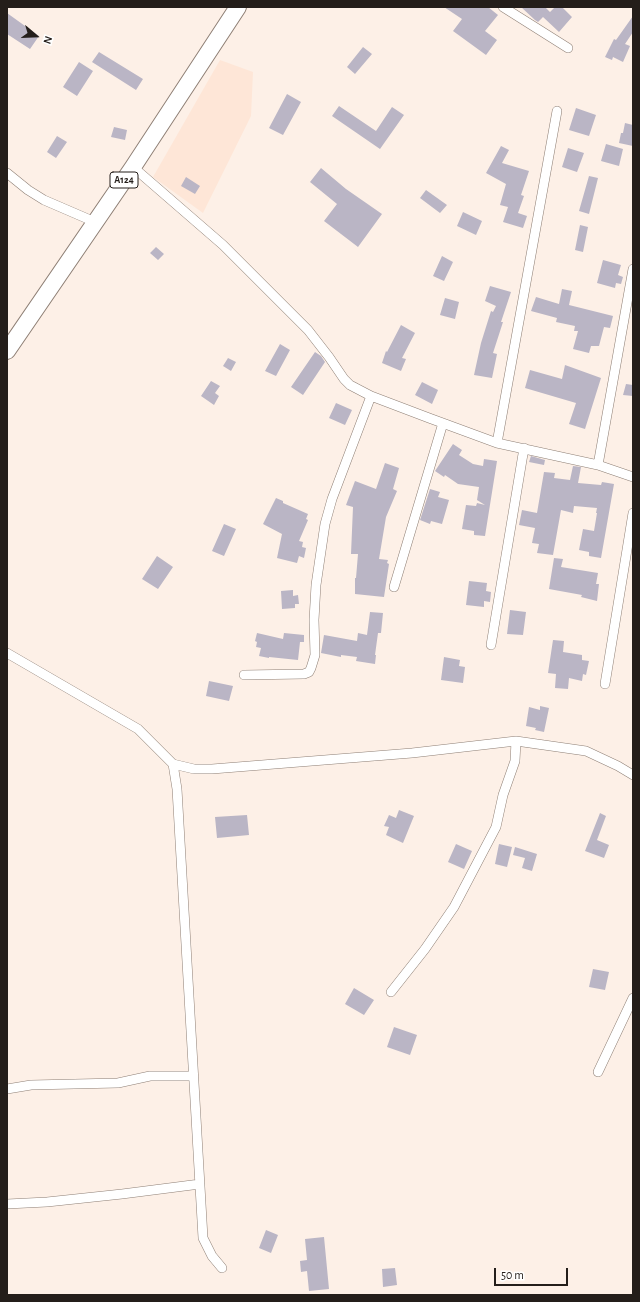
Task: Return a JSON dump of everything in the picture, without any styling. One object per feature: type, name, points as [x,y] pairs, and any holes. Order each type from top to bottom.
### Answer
[{"type":"highway","name":"A124","points":[[7,351],[133,167],[238,7]]},
{"type":"street","points":[[507,8],[568,48]]},
{"type":"street","points":[[497,442],[557,110]]},
{"type":"street","points":[[133,167],[229,250],[308,330],[350,385],[371,396],[497,442],[598,465],[633,477]]},
{"type":"street","points":[[7,173],[28,190],[44,200],[95,222]]},
{"type":"street","points":[[598,465],[633,269]]},
{"type":"street","points":[[244,675],[304,674],[309,672],[312,668],[315,655],[314,620],[316,585],[326,524],[332,499],[371,396]]},
{"type":"street","points":[[394,587],[443,423]]},
{"type":"street","points":[[491,645],[524,448]]},
{"type":"street","points":[[605,684],[633,514]]},
{"type":"street","points":[[7,653],[138,729],[173,764],[194,769],[212,769],[412,753],[516,741],[586,752],[618,766],[633,775]]},
{"type":"street","points":[[391,992],[426,949],[454,907],[496,827],[503,795],[510,779],[515,761],[516,741]]},
{"type":"street","points":[[173,764],[177,789],[203,1238],[212,1256],[222,1268]]},
{"type":"street","points":[[598,1072],[633,998]]},
{"type":"street","points":[[7,1089],[31,1085],[118,1083],[150,1076],[193,1076]]},
{"type":"street","points":[[7,1204],[107,1196],[200,1184]]},
{"type":"shaded area","points":[[220,60],[253,72],[251,116],[203,213],[153,177]]},
{"type":"building","points":[[444,7],[488,7],[498,15],[485,31],[497,40],[486,55],[453,31],[462,19]]},
{"type":"building","points":[[521,7],[545,7],[550,12],[555,7],[562,7],[572,17],[559,32],[543,17],[538,22]]},
{"type":"building","points":[[7,13],[39,36],[30,49],[7,34]]},
{"type":"building","points":[[633,16],[633,32],[625,44],[630,46],[623,62],[613,57],[612,60],[605,57],[614,39],[616,40]]},
{"type":"building","points":[[363,47],[372,54],[355,74],[347,67]]},
{"type":"building","points":[[99,52],[143,79],[136,90],[92,62]]},
{"type":"building","points":[[79,62],[93,71],[77,96],[63,87]]},
{"type":"building","points":[[287,94],[301,102],[283,135],[269,128]]},
{"type":"building","points":[[339,106],[376,131],[392,107],[404,115],[380,149],[332,116]]},
{"type":"building","points":[[576,108],[596,115],[589,136],[569,130]]},
{"type":"building","points":[[625,123],[633,125],[633,146],[619,143]]},
{"type":"building","points":[[114,127],[127,130],[125,140],[111,137]]},
{"type":"building","points":[[57,136],[67,142],[56,158],[47,152]]},
{"type":"building","points":[[606,144],[623,149],[619,166],[601,161]]},
{"type":"building","points":[[501,146],[509,150],[502,163],[529,171],[521,195],[524,196],[518,213],[527,216],[523,228],[503,222],[508,207],[500,205],[506,184],[486,173]]},
{"type":"building","points":[[568,148],[584,153],[577,172],[562,167]]},
{"type":"building","points":[[321,168],[346,189],[382,214],[358,247],[324,221],[337,204],[310,182]]},
{"type":"building","points":[[589,176],[598,178],[589,214],[579,211]]},
{"type":"building","points":[[186,177],[200,186],[195,194],[181,186]]},
{"type":"building","points":[[426,190],[447,205],[440,213],[420,198]]},
{"type":"building","points":[[463,212],[482,221],[476,235],[457,226]]},
{"type":"building","points":[[580,225],[588,227],[583,252],[575,250]]},
{"type":"building","points":[[156,247],[164,254],[158,260],[150,253]]},
{"type":"building","points":[[442,256],[453,262],[444,281],[433,276]]},
{"type":"building","points":[[603,260],[621,265],[618,275],[623,277],[621,284],[616,283],[615,288],[597,283]]},
{"type":"building","points":[[490,286],[511,292],[493,353],[497,354],[492,378],[474,375],[481,343],[491,311],[493,312],[496,306],[485,301]]},
{"type":"building","points":[[562,289],[572,291],[569,305],[613,316],[610,328],[604,327],[599,346],[591,346],[589,353],[573,349],[578,331],[574,331],[575,326],[556,322],[557,318],[531,311],[536,297],[559,304]]},
{"type":"building","points":[[445,298],[459,302],[455,319],[440,315]]},
{"type":"building","points":[[401,325],[415,333],[402,358],[406,359],[401,371],[382,363],[386,351],[387,352]]},
{"type":"building","points":[[280,344],[290,350],[276,376],[265,371]]},
{"type":"building","points":[[315,352],[321,356],[325,362],[303,395],[291,387]]},
{"type":"building","points":[[228,358],[236,362],[231,371],[223,366]]},
{"type":"building","points":[[565,365],[601,378],[585,429],[569,424],[576,403],[525,388],[530,370],[562,379]]},
{"type":"building","points":[[211,381],[220,386],[215,393],[219,396],[214,405],[201,396]]},
{"type":"building","points":[[422,382],[438,390],[432,404],[415,395]]},
{"type":"building","points":[[626,384],[633,385],[633,396],[623,395]]},
{"type":"building","points":[[336,403],[352,410],[345,425],[329,418]]},
{"type":"building","points":[[453,444],[462,450],[459,455],[473,464],[483,466],[484,459],[497,461],[485,536],[474,535],[474,531],[462,529],[466,505],[476,506],[477,503],[485,505],[477,500],[479,487],[458,484],[445,475],[444,477],[435,471]]},
{"type":"building","points":[[531,456],[545,460],[544,465],[529,462]]},
{"type":"building","points":[[385,463],[399,468],[393,489],[397,491],[386,517],[379,559],[388,560],[387,563],[389,564],[384,597],[355,594],[358,554],[351,554],[353,507],[346,505],[355,481],[376,489]]},
{"type":"building","points":[[573,466],[581,467],[578,483],[601,485],[602,482],[614,484],[601,558],[589,556],[589,552],[579,550],[583,529],[594,531],[597,508],[574,506],[573,513],[561,510],[553,555],[537,553],[539,544],[532,543],[535,528],[519,525],[522,510],[537,513],[544,472],[555,473],[554,478],[570,480]]},
{"type":"building","points":[[430,489],[440,492],[438,497],[449,500],[442,524],[431,521],[430,524],[420,520]]},
{"type":"building","points":[[276,498],[283,501],[283,503],[308,514],[306,519],[308,520],[299,541],[303,542],[302,547],[306,548],[304,558],[299,556],[297,563],[277,558],[282,534],[263,524]]},
{"type":"building","points":[[224,524],[236,529],[224,556],[212,551]]},
{"type":"building","points":[[157,556],[173,567],[158,589],[142,579]]},
{"type":"building","points":[[554,558],[563,559],[561,567],[598,573],[596,584],[599,584],[597,601],[581,597],[582,595],[549,589]]},
{"type":"building","points":[[469,581],[487,583],[486,591],[491,592],[490,602],[484,601],[484,607],[466,605]]},
{"type":"building","points":[[293,590],[293,596],[298,595],[299,604],[295,604],[295,608],[282,609],[281,591]]},
{"type":"building","points":[[510,610],[526,612],[523,635],[507,634]]},
{"type":"building","points":[[370,612],[383,613],[381,633],[378,633],[375,664],[356,661],[357,657],[341,655],[341,657],[321,653],[324,635],[357,641],[358,633],[367,635]]},
{"type":"building","points":[[257,633],[283,639],[284,633],[304,635],[304,642],[300,642],[298,660],[259,656],[261,648],[256,647],[257,642],[255,641]]},
{"type":"building","points":[[553,640],[564,641],[563,652],[582,655],[582,660],[589,661],[586,675],[583,674],[582,681],[569,678],[568,689],[555,688],[556,674],[548,673]]},
{"type":"building","points":[[444,657],[460,660],[459,666],[465,667],[463,683],[441,680]]},
{"type":"building","points":[[209,681],[233,686],[229,701],[206,696]]},
{"type":"building","points":[[540,706],[549,708],[544,732],[535,730],[536,728],[526,726],[529,707],[540,710]]},
{"type":"building","points":[[399,810],[414,816],[403,843],[386,835],[389,827],[384,826],[389,815],[396,818]]},
{"type":"building","points":[[600,813],[606,816],[597,840],[609,845],[604,858],[585,851]]},
{"type":"building","points":[[247,815],[249,835],[217,838],[215,817]]},
{"type":"building","points":[[456,844],[472,851],[464,869],[448,862]]},
{"type":"building","points":[[499,844],[512,847],[507,867],[495,864]]},
{"type":"building","points":[[515,847],[537,854],[532,871],[522,868],[525,858],[513,855]]},
{"type":"building","points":[[593,969],[609,972],[605,990],[589,987]]},
{"type":"building","points":[[354,988],[374,1000],[364,1015],[345,1004]]},
{"type":"building","points":[[394,1027],[417,1035],[410,1055],[387,1047]]},
{"type":"building","points":[[266,1230],[278,1235],[271,1253],[259,1248]]},
{"type":"building","points":[[324,1237],[329,1289],[309,1291],[307,1271],[301,1272],[300,1261],[307,1260],[305,1239]]},
{"type":"building","points":[[395,1268],[397,1285],[383,1287],[382,1269]]}]
